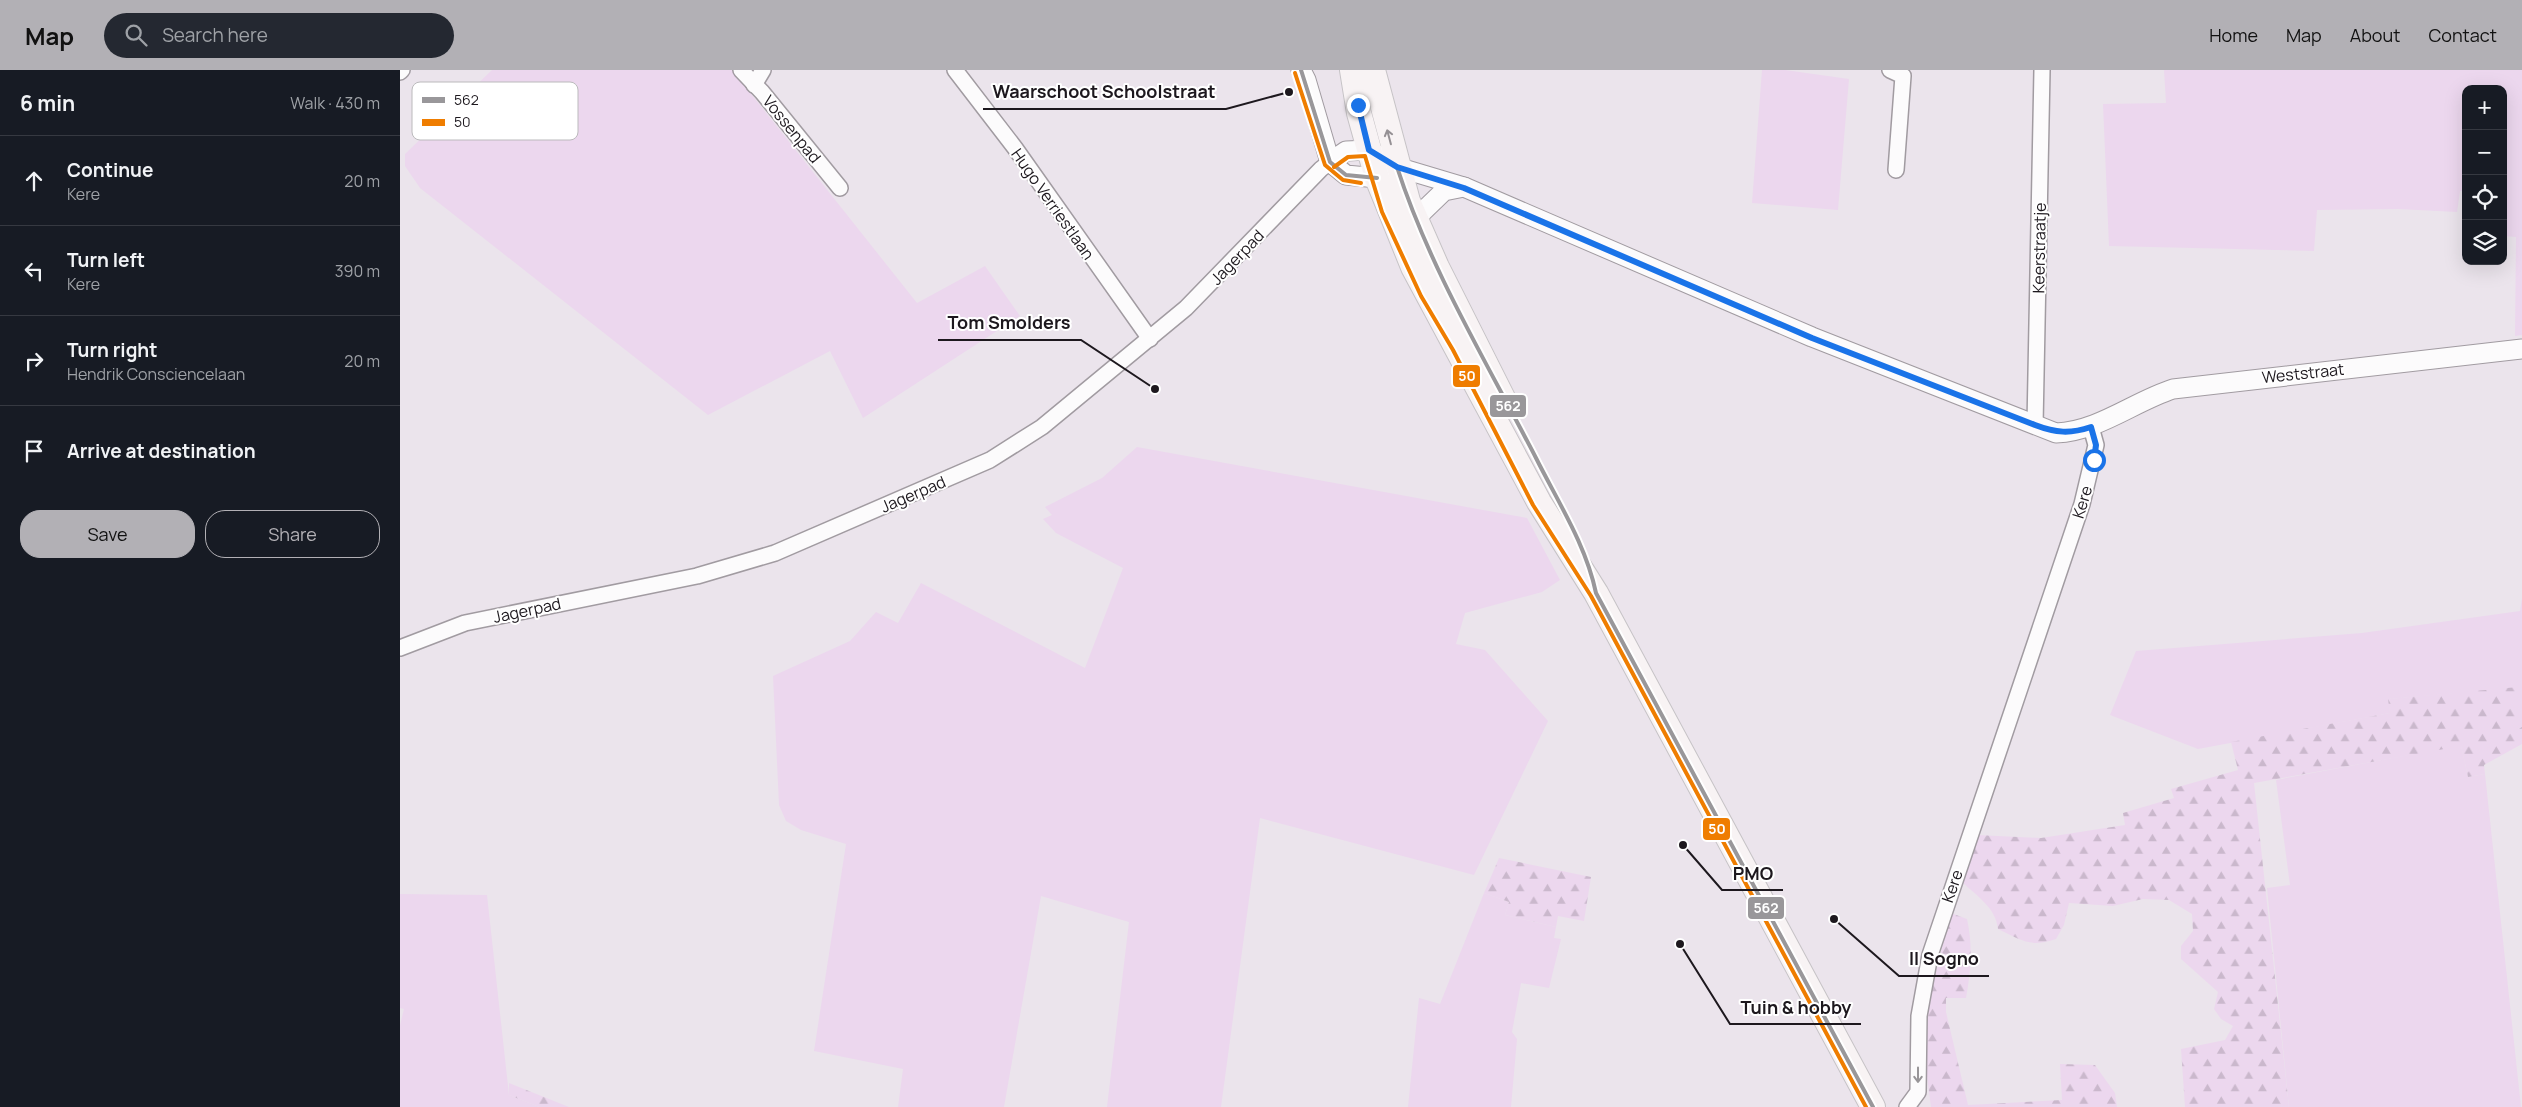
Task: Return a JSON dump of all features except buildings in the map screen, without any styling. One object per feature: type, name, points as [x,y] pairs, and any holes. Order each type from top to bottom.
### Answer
[{"type":"main road","points":[[1352,70],[1359,113],[1369,150],[1387,173],[1402,185],[1471,354]]},
{"type":"main road","points":[[1373,70],[1387,173],[1413,267],[1471,354],[1521,449],[1591,570],[1596,593],[1873,1107]]},
{"type":"street","points":[[741,70],[754,86]]},
{"type":"street","name":"Vossenpad","points":[[764,70],[754,86],[762,92],[840,188]]},
{"type":"street","name":"Hugo Verriestlaan","points":[[955,70],[1015,148],[1150,339]]},
{"type":"street","points":[[1301,70],[1306,80],[1330,162],[1346,175],[1387,173],[1464,188],[1812,338],[2035,425],[2056,433],[2074,432],[2091,427]]},
{"type":"street","points":[[1890,70],[1903,76],[1896,170]]},
{"type":"street","name":"Keerstraatje","points":[[2035,425],[2042,70]]},
{"type":"street","points":[[1330,162],[1346,151],[1369,150]]},
{"type":"street","name":"Jagerpad","points":[[400,648],[465,623],[698,576],[775,553],[920,491],[1015,446],[1042,427],[1150,339],[1220,274],[1321,169],[1330,162]]},
{"type":"street","points":[[1416,218],[1444,191],[1464,188]]},
{"type":"street","name":"Weststraat","points":[[2091,427],[2153,396],[2173,389],[2522,348]]},
{"type":"street","name":"Kere","points":[[1908,1107],[1918,1092],[1917,1039],[1930,955],[2082,504],[2096,445],[2091,427]]},
{"type":"green space","points":[[492,70],[732,70],[917,303],[985,266],[1020,316],[863,418],[830,351],[708,415],[420,188],[405,166],[405,154],[420,140],[578,140],[578,82],[480,82]]},
{"type":"green space","points":[[1762,70],[1785,70],[1849,79],[1838,210],[1752,203]]},
{"type":"green space","points":[[2164,70],[2522,70],[2522,335],[2515,336],[2516,237],[2507,236],[2507,85],[2462,85],[2462,191],[2460,191],[2457,212],[2398,209],[2317,210],[2314,251],[2109,246],[2103,104],[2166,103]]},
{"type":"green space","points":[[1137,447],[1527,518],[1560,580],[1542,592],[1465,613],[1456,644],[1485,650],[1548,721],[1474,875],[1260,818],[1221,1107],[1107,1107],[1129,922],[1041,896],[1004,1107],[898,1107],[903,1069],[814,1051],[846,844],[801,830],[786,821],[779,805],[773,676],[850,641],[876,612],[898,623],[921,583],[1085,668],[1123,568],[1056,533],[1043,519],[1052,515],[1045,507],[1102,478]]},
{"type":"green space","points":[[2522,598],[2522,727],[2518,729],[2518,688],[2389,699],[2390,713],[2198,749],[2110,715],[2136,651],[2362,633],[2520,611]]},
{"type":"green space","points":[[2518,687],[2518,729],[2522,727],[2522,744],[2484,765],[2485,774],[2468,777],[2461,746],[2254,783],[2289,1107],[2185,1107],[2181,1049],[2225,1040],[2233,1026],[2221,1019],[2214,1009],[2218,992],[2181,959],[2181,946],[2193,931],[2192,914],[2169,900],[2143,899],[2113,906],[2069,903],[2064,925],[2056,939],[2032,943],[1998,929],[1990,909],[1962,882],[1977,835],[2041,838],[2125,825],[2123,813],[2174,798],[2171,789],[2238,770],[2231,742],[2390,713],[2388,699]]},
{"type":"green space","points":[[2461,745],[2468,777],[2485,774],[2521,1107],[2289,1107],[2267,888],[2290,885],[2276,780]]},
{"type":"green space","points":[[1499,858],[1591,877],[1584,921],[1558,916],[1556,927],[1505,915],[1509,902],[1484,893]]},
{"type":"green space","points":[[1484,893],[1509,902],[1505,915],[1556,927],[1554,938],[1561,939],[1549,988],[1521,983],[1512,1032],[1517,1039],[1511,1107],[1408,1107],[1419,998],[1440,1004]]},
{"type":"green space","points":[[400,894],[487,895],[509,1095],[539,1107],[400,1107],[400,1025],[404,1009],[400,1008]]},
{"type":"green space","points":[[1951,913],[1967,919],[1971,949],[1966,998],[1946,998],[1946,1012],[1968,1105],[2062,1100],[2060,1064],[2095,1065],[2115,1093],[2117,1107],[1931,1107],[1923,1046],[1931,991]]},
{"type":"green space","points":[[509,1083],[569,1107],[539,1107],[509,1095]]},
{"type":"transit line","name":"562","points":[[1301,70],[1330,162],[1346,175],[1377,178]]},
{"type":"transit line","name":"50","points":[[1295,73],[1325,165],[1343,180],[1361,183]]},
{"type":"transit line","name":"50","points":[[1334,167],[1348,157],[1365,156],[1382,212],[1421,296],[1453,350],[1533,505],[1591,596],[1866,1107]]},
{"type":"transit line","name":"562","points":[[1397,167],[1410,205],[1460,315],[1562,507],[1586,558],[1596,593],[1873,1107]]},
{"type":"place","name":"Waarschoot Schoolstraat","points":[[1289,92]]},
{"type":"place","name":"Tom Smolders","points":[[1155,389]]},
{"type":"place","name":"PMO","points":[[1683,845]]},
{"type":"place","name":"Il Sogno","points":[[1834,919]]},
{"type":"place","name":"Tuin & hobby","points":[[1680,944]]},
{"type":"route","points":[[1358,105],[1369,150],[1397,167],[1428,175],[1464,188],[1812,338],[2056,433],[2074,432],[2091,427],[2096,445],[2094,460]]}]
